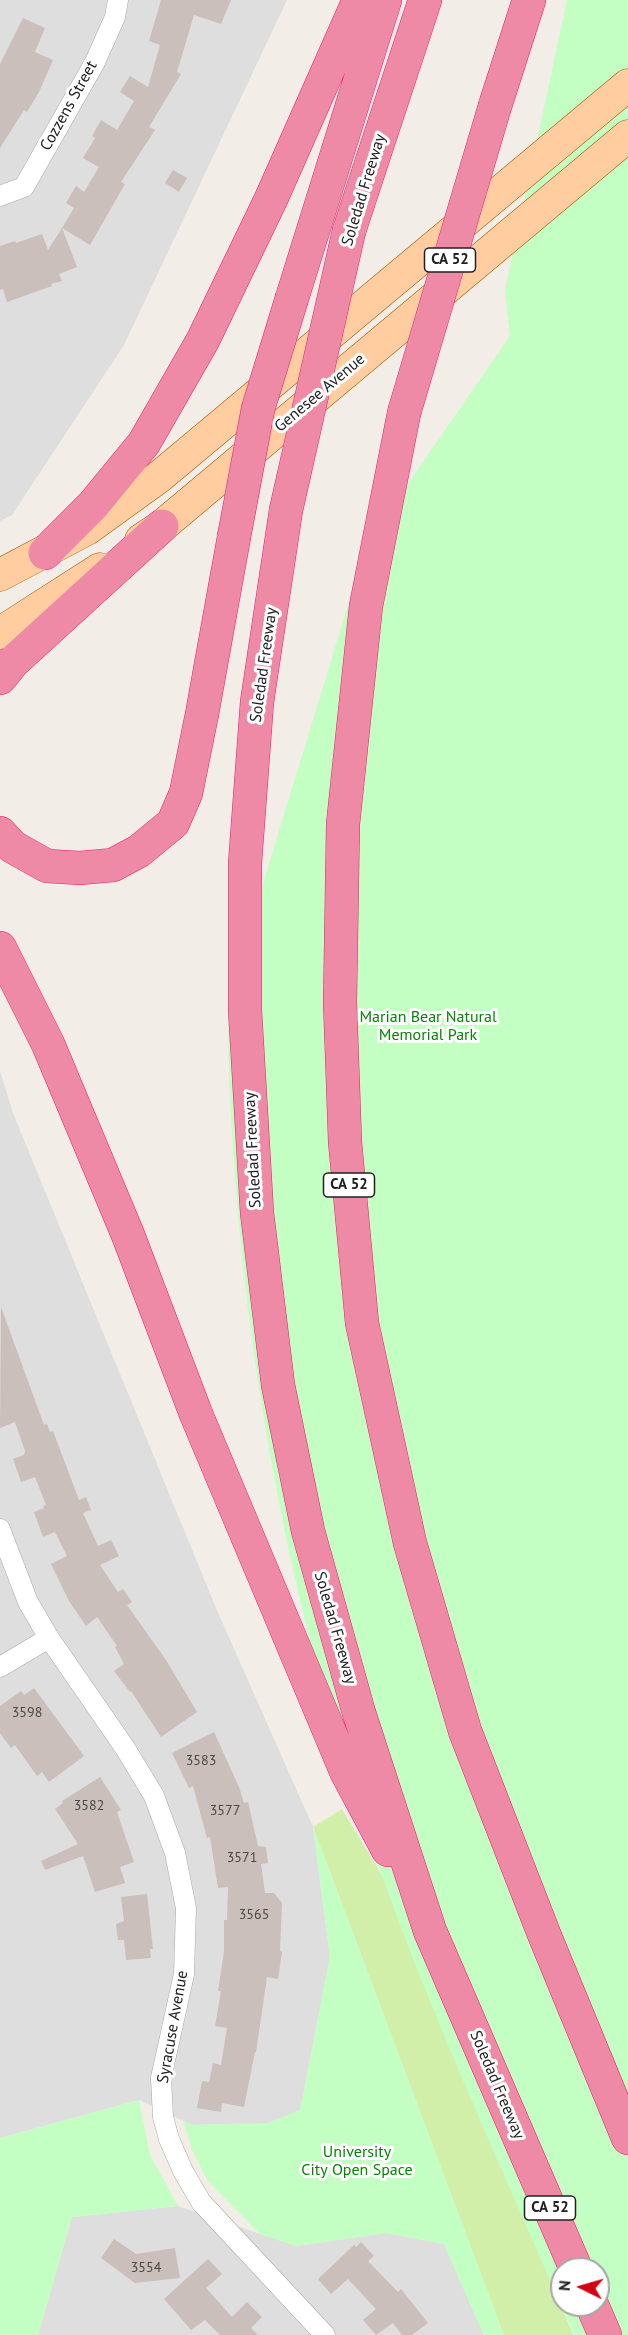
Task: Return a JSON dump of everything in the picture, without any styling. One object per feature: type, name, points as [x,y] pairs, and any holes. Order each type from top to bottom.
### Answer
[{"type":"highway","points":[[45,553],[93,505],[144,443],[208,330],[271,199],[359,0]]},
{"type":"highway","points":[[0,833],[14,847],[47,866],[80,868],[113,865],[139,851],[173,823],[186,793],[258,409],[385,0]]},
{"type":"highway","name":"Soledad Freeway","points":[[425,0],[349,231],[286,510],[257,702],[244,862],[245,1010],[257,1213],[278,1385],[308,1531],[359,1713],[430,1931],[571,2257]]},
{"type":"highway","name":"CA 52","points":[[529,0],[495,106],[404,413],[366,606],[343,824],[340,1002],[345,1142],[362,1323],[410,1543],[465,1731],[544,1934],[628,2138]]},
{"type":"highway","points":[[519,33],[534,0]]},
{"type":"highway","points":[[0,678],[13,662],[162,525]]},
{"type":"highway","points":[[0,948],[48,1044],[128,1235],[196,1414],[346,1771],[430,1931]]},
{"type":"highway","points":[[597,2317],[605,2335]]},
{"type":"main road","points":[[0,576],[87,529],[159,477],[628,85]]},
{"type":"main road","name":"Genesee Avenue","points":[[0,633],[91,576],[162,525],[628,136]]},
{"type":"street","name":"Cozzens Street","points":[[0,196],[24,187],[95,62],[115,17],[118,0]]},
{"type":"street","name":"Syracuse Avenue","points":[[0,1529],[28,1602],[49,1638],[154,1796],[176,1853],[186,1908],[184,1974],[161,2078],[163,2117],[169,2139],[183,2171],[201,2202],[325,2335]]},
{"type":"street","points":[[0,1667],[49,1638]]},
{"type":"shaded area","points":[[0,0],[287,0],[124,345],[12,515],[0,521]]},
{"type":"shaded area","points":[[0,1071],[13,1113],[216,1608],[313,1827],[330,1957],[300,2111],[268,2123],[192,2125],[139,2100],[0,2138]]},
{"type":"shaded area","points":[[178,2206],[296,2246],[386,2233],[444,2244],[484,2335],[38,2335],[72,2217]]},
{"type":"green space","name":"Marian Bear Natural Memorial Park","points":[[567,0],[628,0],[628,2335],[574,2335],[566,2317],[610,2317],[610,2257],[550,2257],[550,2280],[438,2021],[366,1830],[318,1671],[280,1509],[253,1344],[232,1134],[228,998],[367,543],[510,336],[505,290]]},
{"type":"green space","points":[[342,1809],[383,1877],[550,2280],[550,2317],[566,2317],[573,2335],[504,2335],[313,1827]]},
{"type":"green space","name":"University City Open Space","points":[[313,1827],[504,2335],[484,2335],[444,2244],[386,2233],[296,2246],[260,2234],[208,2181],[193,2152],[183,2121],[192,2125],[268,2123],[300,2110],[330,1957]]},
{"type":"green space","points":[[139,2100],[150,2155],[178,2206],[72,2217],[38,2335],[0,2335],[0,2138]]},
{"type":"building","points":[[161,0],[231,0],[221,24],[194,15],[177,72],[181,74],[149,127],[155,130],[121,182],[125,184],[90,245],[62,228],[74,208],[66,203],[76,186],[84,192],[99,167],[83,158],[95,138],[92,136],[101,120],[117,130],[134,101],[120,92],[130,76],[148,87],[160,45],[149,41]]},
{"type":"building","points":[[23,18],[45,28],[35,52],[53,60],[27,112],[24,110],[0,148],[0,64]]},
{"type":"building","points":[[173,170],[187,178],[179,192],[165,183]]},
{"type":"building","points":[[62,228],[77,267],[59,274],[62,281],[51,284],[52,286],[7,302],[3,289],[0,290],[0,246],[42,234],[48,250]]},
{"type":"building","points":[[1,1307],[44,1425],[47,1424],[50,1432],[53,1431],[79,1500],[86,1497],[91,1510],[83,1513],[98,1546],[111,1540],[119,1556],[100,1565],[118,1592],[123,1589],[132,1602],[127,1605],[166,1660],[197,1712],[161,1737],[131,1691],[114,1671],[124,1664],[115,1647],[117,1646],[97,1617],[86,1626],[69,1601],[51,1564],[67,1556],[55,1532],[43,1537],[34,1512],[46,1505],[35,1477],[21,1482],[13,1459],[24,1455],[25,1451],[15,1422],[0,1428]]},
{"type":"building","points":[[34,1688],[84,1756],[49,1782],[42,1772],[37,1776],[15,1745],[11,1748],[0,1733],[0,1706],[21,1691],[24,1695]]},
{"type":"building","points":[[214,1732],[244,1803],[248,1802],[258,1846],[266,1847],[268,1863],[261,1864],[265,1893],[274,1893],[282,1903],[280,1951],[282,1952],[278,1979],[267,1977],[256,2052],[244,2107],[222,2103],[221,2112],[197,2108],[202,2081],[209,2082],[213,2063],[221,2065],[227,2028],[215,2026],[221,1991],[218,1991],[224,1952],[224,1920],[227,1920],[228,1887],[218,1888],[210,1837],[207,1838],[193,1786],[189,1788],[172,1753]]},
{"type":"building","points":[[100,1777],[121,1810],[117,1812],[134,1862],[120,1867],[125,1883],[95,1892],[83,1856],[45,1870],[41,1861],[78,1844],[55,1809],[63,1803],[62,1801]]},
{"type":"building","points":[[147,1894],[153,1949],[150,1949],[151,1958],[126,1960],[124,1940],[118,1940],[116,1924],[124,1921],[121,1897]]},
{"type":"building","points":[[114,2239],[136,2254],[175,2248],[180,2278],[135,2283],[101,2258]]},
{"type":"building","points":[[361,2242],[374,2256],[368,2261],[398,2292],[401,2289],[428,2323],[412,2335],[402,2335],[393,2323],[376,2335],[363,2320],[376,2309],[348,2279],[331,2294],[318,2279],[354,2245],[356,2247]]},
{"type":"building","points":[[208,2259],[222,2274],[206,2288],[232,2317],[247,2302],[262,2317],[251,2328],[258,2335],[220,2335],[205,2320],[191,2330],[164,2299]]}]
